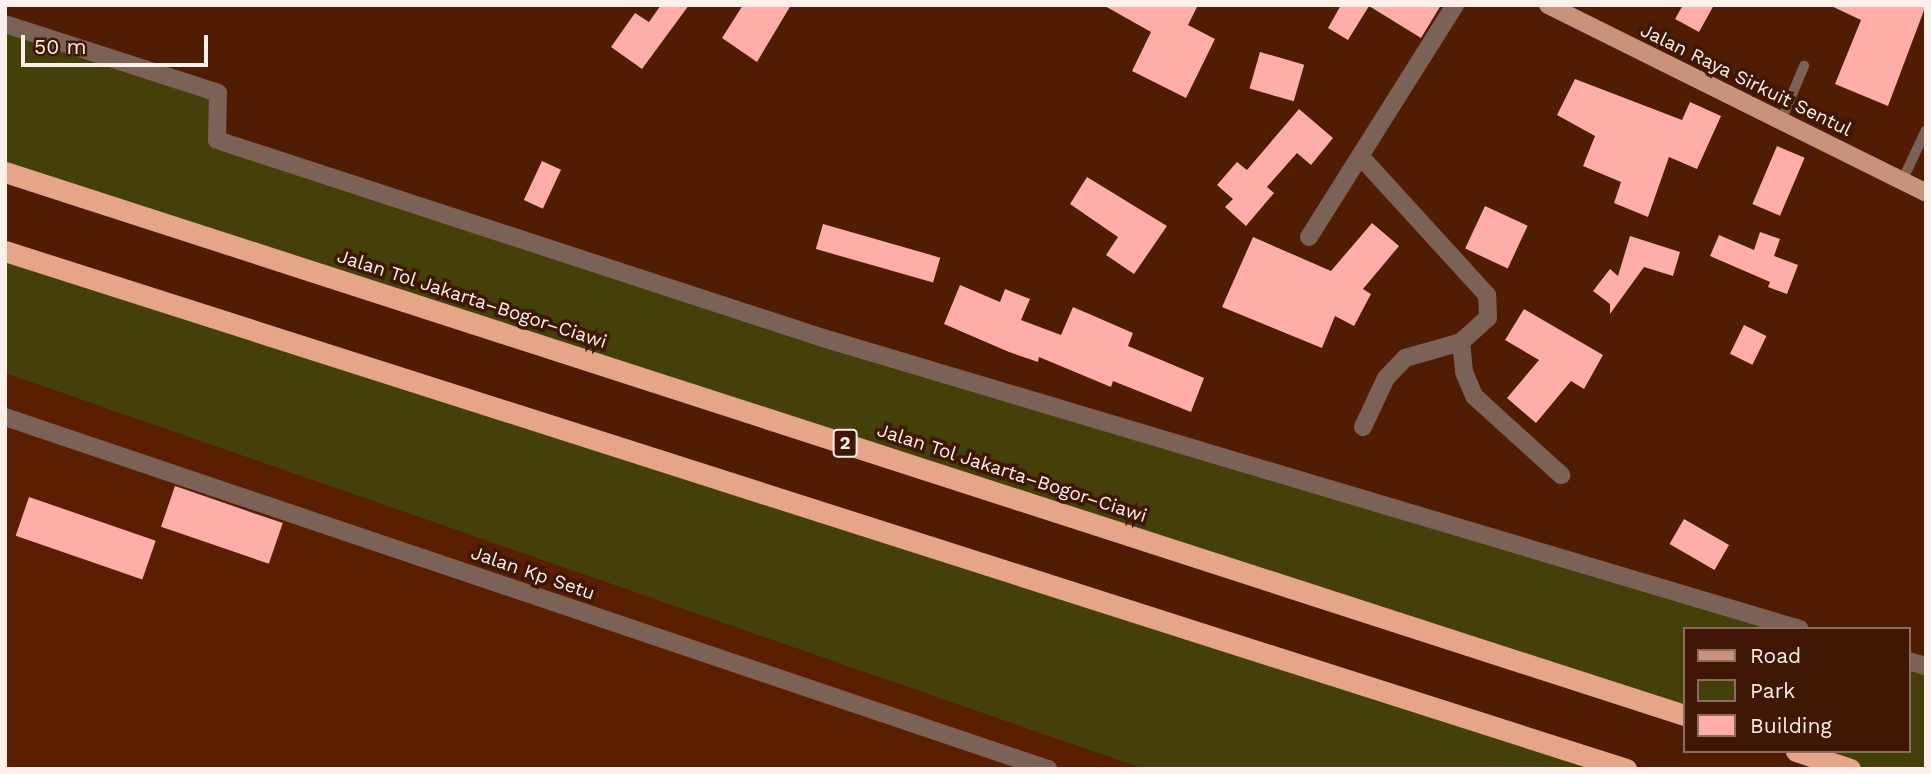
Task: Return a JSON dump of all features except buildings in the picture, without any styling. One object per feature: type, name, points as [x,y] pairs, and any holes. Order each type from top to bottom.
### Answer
[{"type":"highway","name":"Jalan Tol Jakarta–Bogor–Ciawi","points":[[5,172],[1682,714]]},
{"type":"highway","points":[[5,251],[1626,769]]},
{"type":"highway","points":[[1802,753],[1850,769]]},
{"type":"main road","name":"Jalan Raya Sirkuit Sentul","points":[[1548,5],[1926,193]]},
{"type":"street","points":[[1309,237],[1455,5]]},
{"type":"street","points":[[5,24],[218,93],[217,140],[823,338],[1793,627]]},
{"type":"street","points":[[1360,156],[1487,295],[1488,318],[1461,342],[1405,358],[1386,378],[1363,427]]},
{"type":"street","points":[[1461,342],[1464,372],[1474,397],[1561,475]]},
{"type":"street","name":"Jalan Kp Setu","points":[[5,417],[1048,769]]},
{"type":"lane","points":[[1781,121],[1804,66]]},
{"type":"lane","points":[[1902,181],[1926,130]]},
{"type":"shaded area","points":[[5,373],[684,605],[1144,769],[5,769]]},
{"type":"green space","points":[[5,22],[218,93],[217,139],[901,361],[1793,627],[1682,627],[1682,714],[5,171]]},
{"type":"green space","points":[[5,251],[1626,769],[1144,769],[5,373]]},
{"type":"green space","points":[[1910,662],[1926,666],[1926,769],[1850,769],[1802,753],[1910,753]]}]
